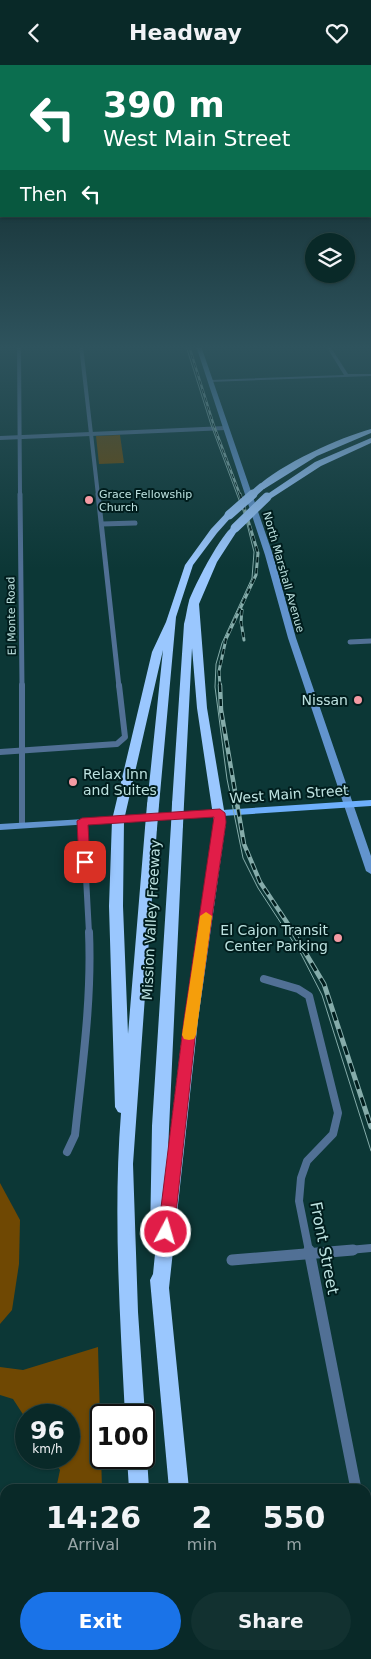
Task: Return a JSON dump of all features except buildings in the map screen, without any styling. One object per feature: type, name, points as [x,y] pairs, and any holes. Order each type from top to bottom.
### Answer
[{"type":"highway","points":[[303,460],[336,439],[371,425]]},
{"type":"highway","name":"Mission Valley Freeway","points":[[134,1404],[129,1312],[125,1163],[152,805],[169,624],[190,565],[214,531],[229,515],[260,487],[303,460],[371,431]]},
{"type":"highway","name":"Mission Valley Freeway","points":[[179,1484],[160,1287],[160,1126],[187,640],[194,601],[217,553],[235,528],[268,497],[318,464],[371,440]]},
{"type":"highway","points":[[318,464],[336,461],[371,448]]},
{"type":"highway","points":[[160,1287],[191,1020],[220,822],[219,800],[207,746],[201,700],[194,601]]},
{"type":"highway","points":[[125,1163],[116,906],[118,819],[157,652],[169,624]]},
{"type":"highway","points":[[138,1469],[139,1484]]},
{"type":"main road","name":"North Marshall Avenue","points":[[223,420],[269,555],[292,638],[371,871]]},
{"type":"main road","name":"West Main Street","points":[[0,827],[371,803]]},
{"type":"street","name":"El Monte Road","points":[[19,420],[23,751],[22,825]]},
{"type":"street","points":[[0,752],[117,744],[125,737],[102,524],[88,420]]},
{"type":"street","points":[[0,438],[226,428]]},
{"type":"street","points":[[102,524],[135,523]]},
{"type":"street","points":[[350,643],[371,641]]},
{"type":"street","points":[[67,1152],[76,1135],[87,1020],[90,956],[82,821]]},
{"type":"street","name":"Front Street","points":[[264,979],[298,989],[309,996],[338,1113],[338,1123],[333,1135],[326,1144],[309,1158],[298,1187],[299,1201],[355,1484]]},
{"type":"street","points":[[232,1260],[371,1248]]},
{"type":"shaded area","points":[[120,435],[124,463],[99,464],[96,436]]},
{"type":"shaded area","points":[[0,1183],[20,1220],[19,1264],[12,1310],[0,1324]]},
{"type":"shaded area","points":[[98,1347],[100,1404],[90,1404],[90,1469],[101,1469],[102,1484],[57,1484],[59,1469],[80,1469],[80,1404],[16,1404],[13,1399],[0,1395],[0,1367],[23,1370]]},
{"type":"tram line","points":[[210,420],[245,516],[254,552],[252,578],[222,643],[216,664],[215,687],[227,779],[243,858],[258,888],[301,954],[322,995],[371,1151]]},
{"type":"railway","points":[[212,420],[240,495]]},
{"type":"railway","points":[[220,687],[219,671],[226,639],[256,575],[258,553],[240,494]]},
{"type":"railway","points":[[242,610],[241,622],[244,640]]},
{"type":"railway","points":[[220,685],[221,710],[244,844],[260,882],[294,933]]},
{"type":"railway","points":[[293,932],[324,984],[371,1127]]},
{"type":"slow traffic","points":[[189,1035],[206,916]]},
{"type":"place","name":"Grace Fellowship Church","points":[[89,500]]},
{"type":"place","name":"Nissan","points":[[358,700]]},
{"type":"place","name":"Relax Inn and Suites","points":[[73,782]]},
{"type":"place","name":"El Cajon Transit Center Parking","points":[[338,938]]},
{"type":"route","points":[[85,862],[82,821],[220,813],[191,1020],[166,1232]]}]
